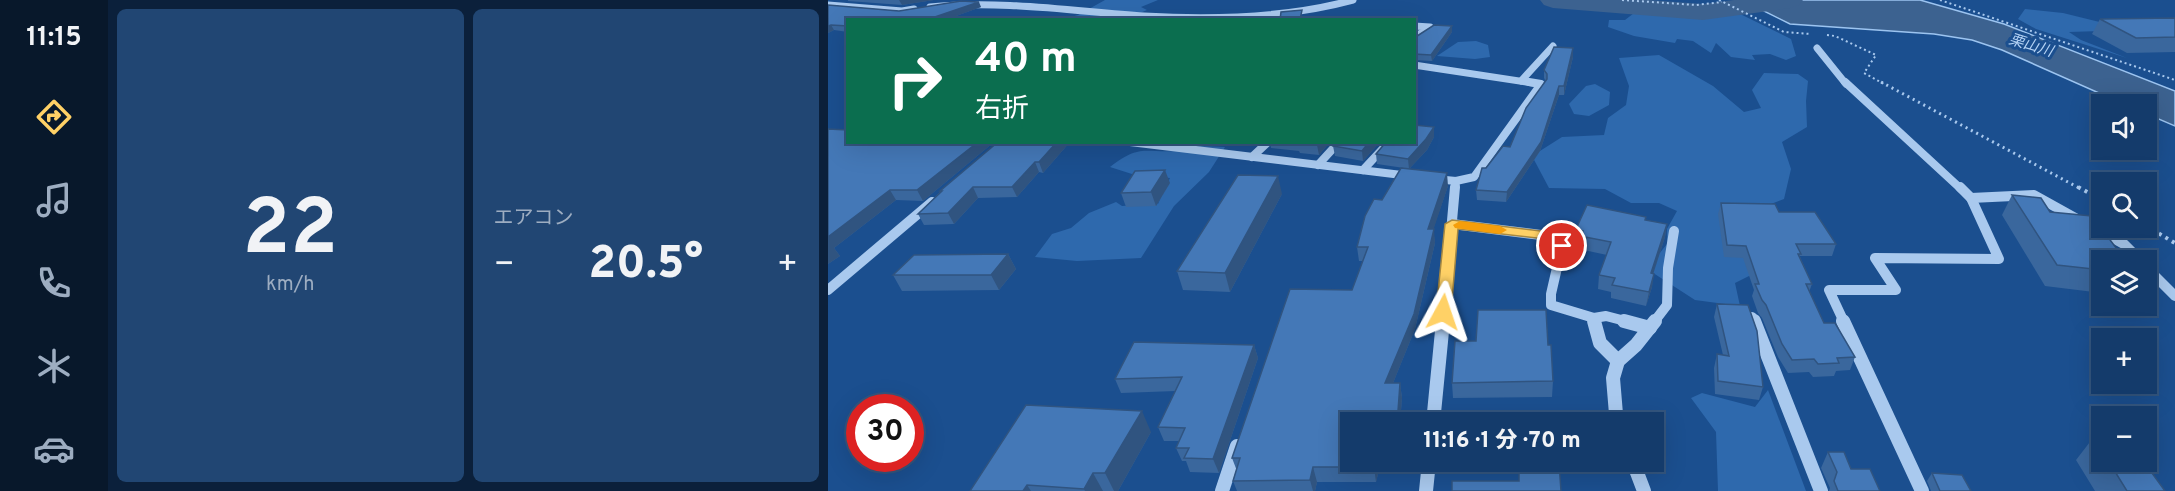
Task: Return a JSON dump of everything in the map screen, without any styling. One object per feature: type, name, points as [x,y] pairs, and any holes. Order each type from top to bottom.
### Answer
[{"type":"street","points":[[828,4],[839,0]]},
{"type":"street","points":[[1231,18],[1317,9],[1353,0]]},
{"type":"street","points":[[828,4],[902,11],[963,1],[1040,4],[1159,18]]},
{"type":"street","points":[[1416,26],[1430,27],[1416,37]]},
{"type":"street","points":[[1521,81],[1553,46]]},
{"type":"street","points":[[1817,48],[1851,90],[1907,137],[1971,198],[1999,259],[1875,258],[1896,290],[1829,290],[1922,491]]},
{"type":"street","points":[[1147,144],[1456,181],[1474,177],[1541,84],[1416,65]]},
{"type":"street","points":[[1252,157],[1266,144]]},
{"type":"street","points":[[1318,165],[1337,144]]},
{"type":"street","points":[[1363,170],[1387,144]]},
{"type":"street","points":[[1433,412],[1456,181]]},
{"type":"street","points":[[1971,198],[2034,195],[2124,244],[2130,250]]},
{"type":"street","points":[[828,290],[937,198]]},
{"type":"street","points":[[1452,224],[1549,236],[1562,246],[1551,294],[1551,305],[1594,318],[1606,316],[1650,328]]},
{"type":"street","points":[[1616,412],[1613,378],[1618,360],[1636,345],[1667,304],[1668,268],[1674,231]]},
{"type":"street","points":[[2157,278],[2175,296]]},
{"type":"street","points":[[1752,317],[1821,491]]},
{"type":"street","points":[[1594,318],[1596,334],[1604,351],[1618,360]]},
{"type":"street","points":[[1222,491],[1241,436]]},
{"type":"street","points":[[1426,491],[1428,472]]},
{"type":"street","points":[[1637,472],[1644,491]]},
{"type":"path","points":[[1622,0],[1696,5],[1720,1],[1784,32],[1815,34]]},
{"type":"path","points":[[1940,0],[2175,80]]},
{"type":"path","points":[[1825,35],[1835,36],[1876,55],[1864,73],[2091,194]]},
{"type":"path","points":[[2157,232],[2175,243]]},
{"type":"shaded area","points":[[1105,0],[1158,0],[1141,7],[1147,10],[1128,18],[1067,18],[1078,15]]},
{"type":"shaded area","points":[[2025,9],[2063,13],[2132,30],[2069,32],[2081,40],[2127,58],[2036,29],[2018,19]]},
{"type":"shaded area","points":[[1638,10],[1736,12],[1791,39],[1796,56],[1786,60],[1770,54],[1752,55],[1755,60],[1731,57],[1716,43],[1711,53],[1693,41],[1677,39],[1675,43],[1634,36],[1608,27],[1609,20],[1625,20]]},
{"type":"shaded area","points":[[1476,41],[1488,45],[1490,57],[1475,59],[1437,56],[1458,42]]},
{"type":"shaded area","points":[[1659,55],[1713,86],[1744,112],[1761,108],[1752,90],[1764,73],[1798,74],[1808,81],[1807,127],[1782,142],[1791,169],[1784,199],[1758,209],[1763,269],[1735,283],[1740,306],[1695,300],[1647,269],[1667,244],[1667,229],[1677,211],[1659,203],[1631,203],[1605,189],[1549,188],[1532,156],[1562,137],[1604,135],[1608,118],[1626,105],[1629,86],[1619,58]]},
{"type":"shaded area","points":[[1595,84],[1610,92],[1609,105],[1589,116],[1574,114],[1569,104],[1586,86]]},
{"type":"shaded area","points":[[1200,146],[1225,147],[1209,172],[1174,206],[1141,258],[1077,261],[1035,257],[1052,234],[1071,228],[1089,213],[1116,202],[1122,206],[1158,204],[1170,178],[1135,175],[1110,167],[1120,160],[1136,152],[1180,151]]},
{"type":"shaded area","points":[[1768,390],[1806,491],[1718,491],[1716,432],[1691,398],[1702,393],[1755,407]]},
{"type":"water","name":"栗山川","points":[[1743,0],[1920,0],[2004,24],[2175,91],[2175,126],[2157,118],[2157,94],[2101,94],[2002,50],[1972,40],[1934,34],[1790,24],[1758,8],[1748,9],[1740,5],[1746,2]]},
{"type":"building","points":[[961,1],[979,2],[932,18],[846,18],[846,26],[828,26],[828,5],[899,11]]},
{"type":"building","points":[[1302,10],[1300,18],[1280,18],[1281,12]]},
{"type":"building","points":[[2175,18],[2175,37],[2136,38],[2100,19]]},
{"type":"building","points":[[1434,25],[1452,26],[1431,55],[1416,54],[1416,37]]},
{"type":"building","points":[[1554,47],[1573,48],[1564,86],[1559,86],[1541,142],[1507,192],[1476,190],[1482,168],[1486,168],[1503,146],[1510,147],[1526,108],[1547,79],[1544,70]]},
{"type":"building","points":[[1416,125],[1434,127],[1408,159],[1376,154],[1384,144],[1416,144]]},
{"type":"building","points":[[828,129],[846,130],[846,144],[975,144],[917,190],[890,190],[828,237]]},
{"type":"building","points":[[996,144],[1055,144],[1012,187],[973,187],[948,213],[918,214],[942,191],[940,191]]},
{"type":"building","points":[[1334,144],[1367,144],[1362,151],[1333,146]]},
{"type":"building","points":[[1401,168],[1447,173],[1428,229],[1434,229],[1414,314],[1385,383],[1400,383],[1398,411],[1340,412],[1340,467],[1313,467],[1310,480],[1233,481],[1240,458],[1232,458],[1290,289],[1352,290],[1368,247],[1357,247],[1365,216],[1374,199],[1382,200]]},
{"type":"building","points":[[1165,170],[1151,192],[1121,193],[1135,171]]},
{"type":"building","points":[[1238,175],[1278,176],[1225,273],[1177,271]]},
{"type":"building","points":[[2012,195],[2041,198],[2050,212],[2091,216],[2091,238],[2109,238],[2118,250],[2091,250],[2091,269],[2057,265]]},
{"type":"building","points":[[1721,203],[1775,204],[1779,212],[1815,212],[1836,244],[1796,244],[1801,254],[1798,254],[1812,284],[1806,284],[1824,323],[1835,323],[1855,357],[1837,358],[1839,363],[1818,364],[1814,359],[1792,360],[1782,344],[1755,284],[1759,284],[1746,246],[1727,245]]},
{"type":"building","points":[[1587,205],[1646,217],[1645,220],[1667,224],[1651,273],[1654,274],[1649,292],[1612,285],[1615,278],[1599,275],[1611,242],[1580,236],[1583,231],[1576,229]]},
{"type":"building","points":[[1008,254],[991,275],[893,275],[914,255]]},
{"type":"building","points":[[1717,304],[1748,305],[1757,331],[1763,387],[1718,381],[1717,354],[1729,356]]},
{"type":"building","points":[[1478,310],[1546,310],[1553,381],[1452,383],[1455,341],[1476,341]]},
{"type":"building","points":[[1134,342],[1254,345],[1213,459],[1184,458],[1189,448],[1176,448],[1185,428],[1158,427],[1182,377],[1115,379]]},
{"type":"building","points":[[1026,405],[1142,411],[1105,473],[1093,473],[1084,489],[1027,485],[1023,491],[970,491]]},
{"type":"building","points":[[1828,452],[1844,452],[1851,469],[1870,469],[1880,491],[1838,491],[1834,481],[1837,472]]},
{"type":"building","points":[[1519,472],[1560,472],[1561,491],[1452,491],[1452,481],[1519,481]]},
{"type":"building","points":[[2115,472],[2151,472],[2165,491],[2127,491]]},
{"type":"building","points":[[1932,473],[1962,475],[1971,491],[1940,491]]},
{"type":"waterway","points":[[1553,0],[1703,12],[1790,0]]},
{"type":"slow traffic","points":[[1460,225],[1500,230]]},
{"type":"route","points":[[1443,312],[1452,224],[1549,236],[1562,246]]}]
